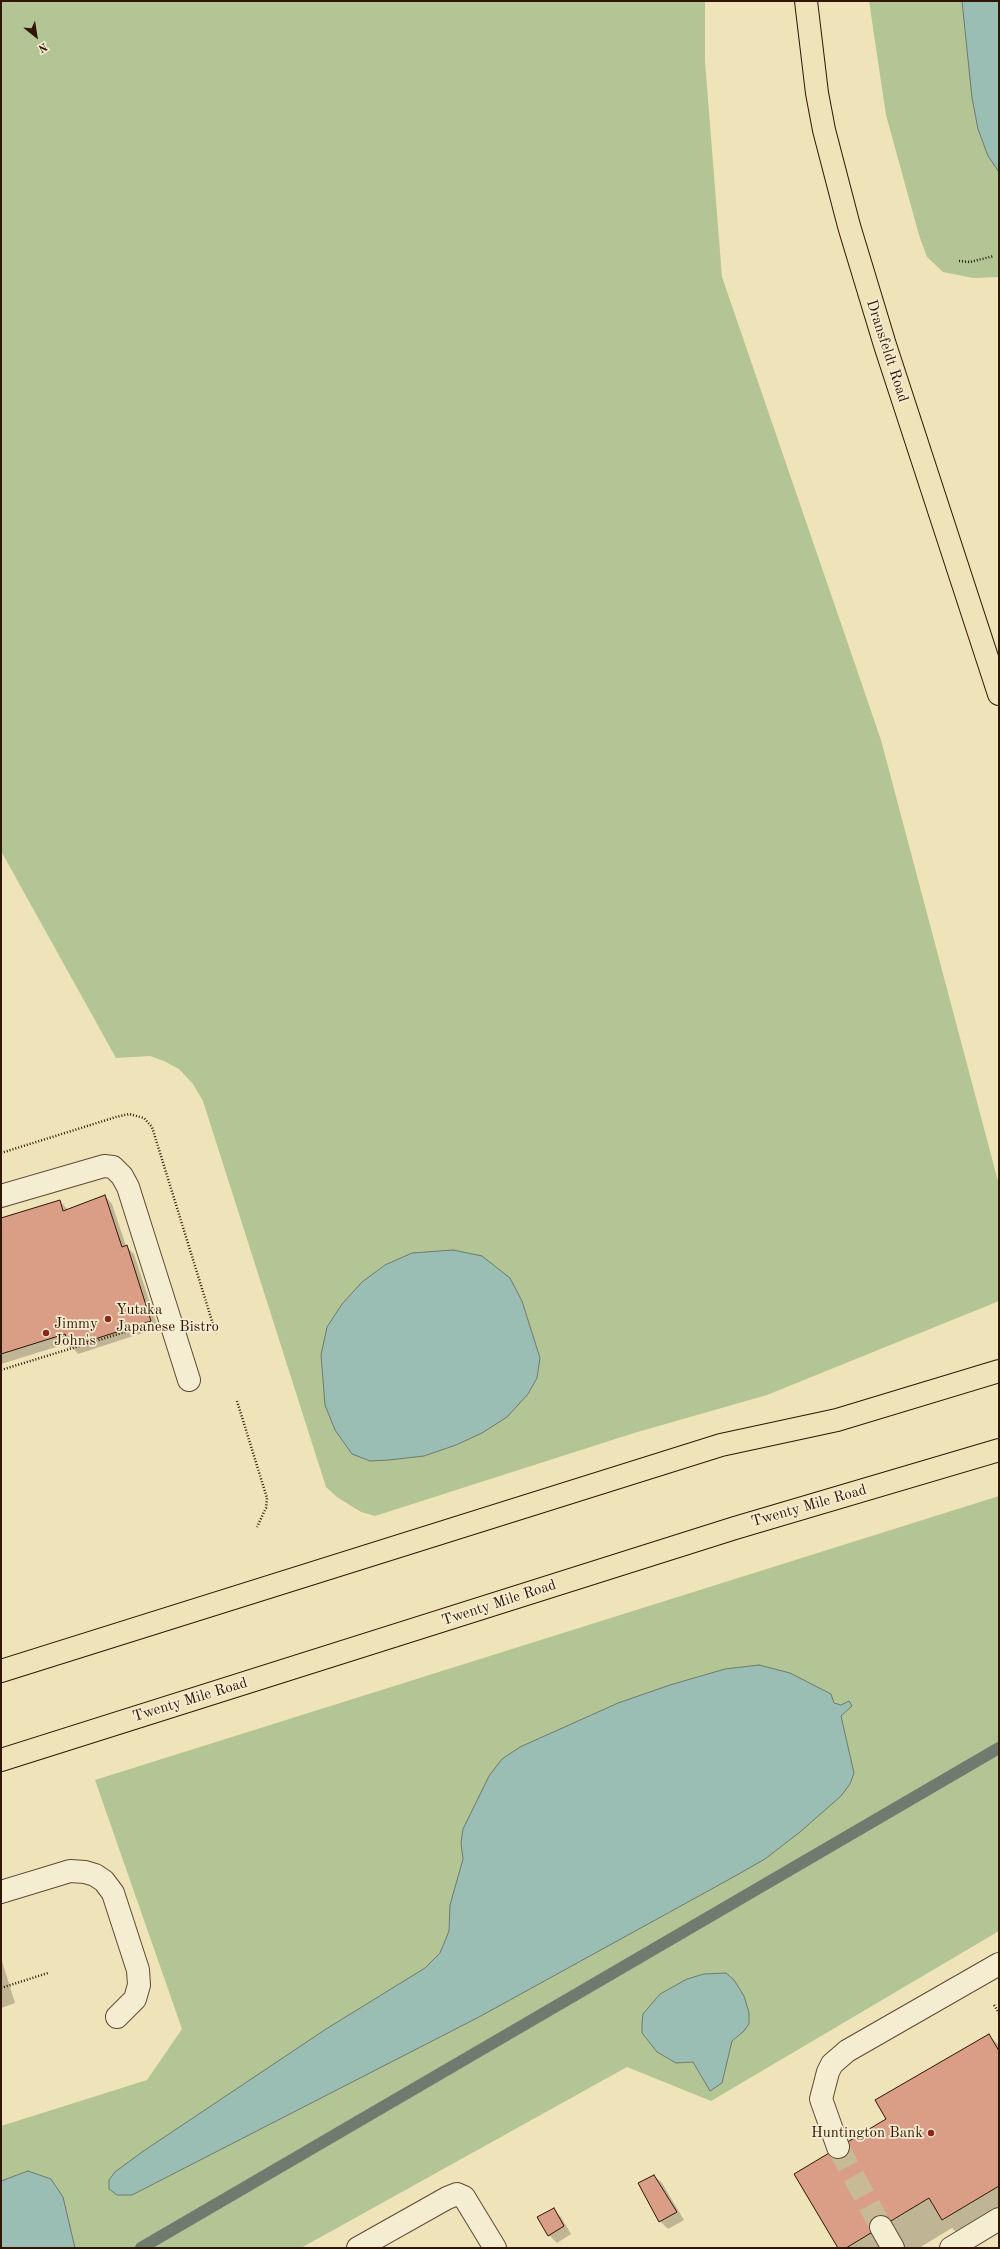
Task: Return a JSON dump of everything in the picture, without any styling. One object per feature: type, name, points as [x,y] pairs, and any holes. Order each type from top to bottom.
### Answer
[{"type":"main road","name":"Dransfeldt Road","points":[[806,1],[817,93],[824,130],[849,226],[885,346],[999,694]]},
{"type":"main road","points":[[1,1671],[721,1445],[836,1420],[999,1371]]},
{"type":"main road","name":"Twenty Mile Road","points":[[1,1760],[735,1528],[999,1450]]},
{"type":"lane","points":[[1,1196],[104,1166],[113,1167],[122,1176],[128,1187],[189,1380]]},
{"type":"lane","points":[[1,1892],[70,1872],[85,1872],[104,1881],[116,1900],[138,1970],[139,1985],[135,1999],[117,2017]]},
{"type":"lane","points":[[838,2148],[821,2099],[828,2072],[832,2064],[847,2051],[999,1964]]},
{"type":"lane","points":[[358,2248],[456,2194],[464,2197],[495,2248]]},
{"type":"lane","points":[[951,2248],[999,2219]]},
{"type":"lane","points":[[881,2227],[893,2248]]},
{"type":"path","points":[[959,261],[970,262],[994,256]]},
{"type":"path","points":[[1,1370],[141,1327]]},
{"type":"path","points":[[237,1401],[267,1498],[266,1508],[257,1527]]},
{"type":"path","points":[[1,1988],[48,1973]]},
{"type":"green space","points":[[1,1],[705,1],[705,61],[722,277],[881,740],[999,1185],[999,1301],[767,1395],[634,1433],[375,1516],[361,1512],[337,1497],[326,1487],[203,1101],[193,1084],[179,1069],[164,1061],[150,1056],[116,1058],[1,851]]},
{"type":"green space","points":[[869,1],[999,1],[999,277],[973,278],[943,272],[927,257],[919,235],[886,115]]},
{"type":"green space","points":[[999,1496],[999,1931],[711,2101],[627,2067],[301,2248],[1,2248],[1,2126],[147,2080],[182,2029],[95,1780]]},
{"type":"water","points":[[962,1],[999,1],[999,172],[988,156],[978,129],[972,98]]},
{"type":"water","points":[[453,1250],[482,1256],[510,1278],[522,1301],[540,1358],[537,1378],[528,1394],[507,1417],[482,1433],[456,1445],[424,1456],[389,1460],[370,1461],[352,1454],[335,1430],[325,1405],[321,1355],[327,1327],[342,1304],[362,1282],[385,1265],[412,1253]]},
{"type":"water","points":[[759,1665],[790,1673],[831,1694],[834,1703],[841,1705],[849,1701],[852,1706],[841,1716],[854,1773],[850,1784],[841,1796],[800,1832],[765,1859],[479,2017],[132,2195],[117,2195],[109,2189],[109,2180],[115,2172],[142,2152],[326,2029],[425,1968],[440,1953],[449,1931],[450,1905],[463,1859],[461,1843],[463,1829],[489,1776],[502,1759],[520,1747],[618,1703],[670,1685],[725,1669]]},
{"type":"water","points":[[726,1973],[734,1980],[744,1996],[749,2013],[749,2024],[744,2031],[732,2041],[722,2083],[710,2091],[693,2062],[676,2063],[657,2052],[642,2033],[643,2014],[660,1994],[687,1979],[704,1974]]},
{"type":"water","points":[[28,2171],[51,2179],[63,2197],[75,2248],[1,2248],[1,2181]]},
{"type":"building","points":[[105,1195],[122,1247],[127,1245],[151,1321],[70,1347],[65,1334],[1,1354],[1,1218],[60,1200],[63,1211]]},
{"type":"building","name":"Huntington Bank","points":[[989,2034],[999,2051],[999,2186],[942,2220],[929,2198],[846,2248],[838,2248],[794,2174],[886,2119],[875,2100]]},
{"type":"building","points":[[654,2175],[677,2212],[659,2222],[638,2183]]},
{"type":"building","points":[[554,2208],[564,2226],[548,2236],[537,2217]]},
{"type":"waterway","points":[[141,2248],[999,1748]]},
{"type":"tunnel","points":[[838,2147],[881,2227]]},
{"type":"place","name":"Yutaka Japanese Bistro","points":[[108,1319]]},
{"type":"place","name":"Jimmy John's","points":[[46,1333]]},
{"type":"place","name":"Huntington Bank","points":[[931,2133]]}]
